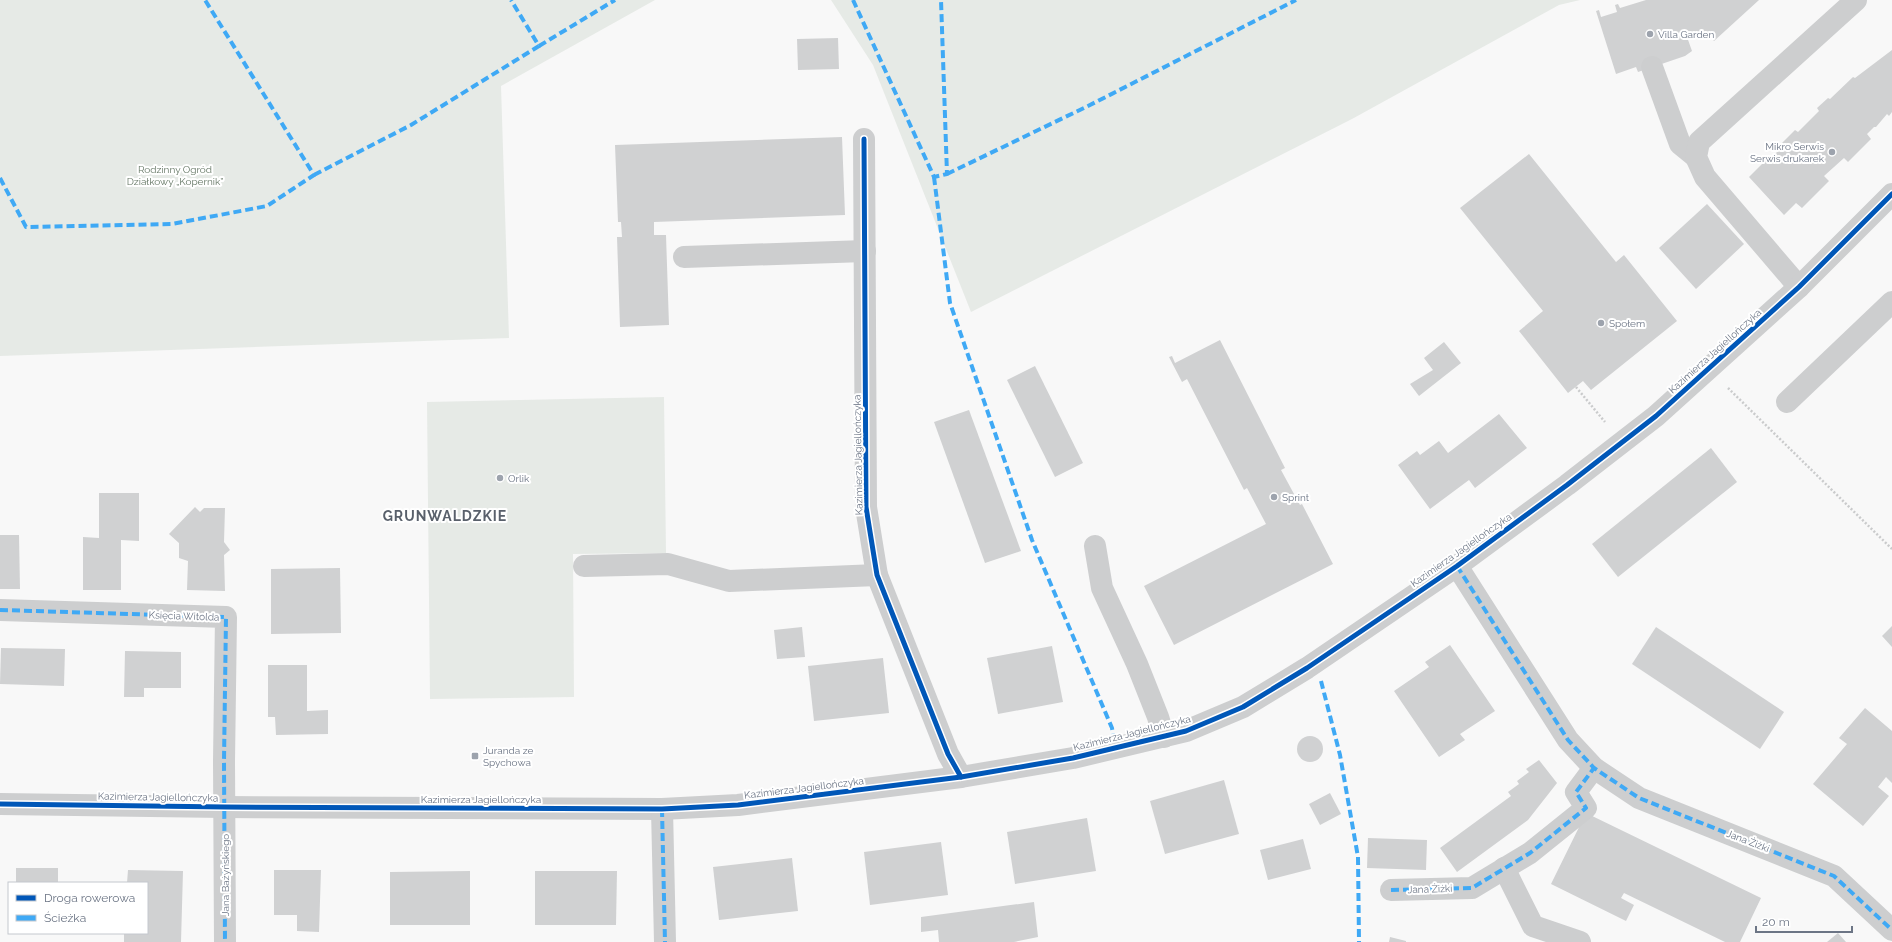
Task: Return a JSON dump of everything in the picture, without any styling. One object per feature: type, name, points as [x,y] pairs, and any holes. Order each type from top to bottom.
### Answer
[{"type":"street","points":[[1696,157],[1700,142],[1856,0]]},
{"type":"street","points":[[1652,67],[1680,144],[1696,157],[1705,177],[1799,287]]},
{"type":"street","name":"Kazimierza Jagiellończyka","points":[[864,139],[866,507],[877,576],[948,754],[961,777]]},
{"type":"street","name":"Kazimierza Jagiellończyka","points":[[0,804],[225,807],[662,809],[738,805],[961,777],[1073,758],[1186,731],[1243,707],[1307,668],[1457,566],[1567,484],[1656,416],[1799,287],[1892,194]]},
{"type":"street","points":[[684,257],[865,251]]},
{"type":"street","points":[[1787,402],[1892,302]]},
{"type":"street","points":[[1094,546],[1102,588],[1137,664],[1158,717],[1164,737]]},
{"type":"street","points":[[584,566],[668,564],[729,581],[877,576]]},
{"type":"street","name":"Jana Żiżki","points":[[1457,566],[1568,740],[1594,768],[1639,798],[1834,876],[1892,930]]},
{"type":"street","name":"Księcia Witolda","points":[[0,610],[226,617],[225,807]]},
{"type":"street","name":"Jana Żiżki","points":[[1391,890],[1472,888],[1530,853],[1586,808],[1576,792],[1594,768]]},
{"type":"street","name":"Jana Bażyńskiego","points":[[225,807],[225,942]]},
{"type":"street","points":[[662,809],[665,942]]},
{"type":"street","points":[[1504,868],[1533,926],[1580,942]]},
{"type":"path","points":[[1576,387],[1609,427]]},
{"type":"path","points":[[1726,387],[1892,549]]},
{"type":"green space","name":"Rodzinny Ogród Działkowy „Kopernik”","points":[[0,0],[655,0],[501,86],[509,338],[0,356]]},
{"type":"green space","points":[[831,0],[1580,0],[1559,5],[1352,119],[971,312],[873,65]]},
{"type":"green space","name":"Orlik","points":[[664,397],[666,553],[573,554],[574,697],[430,699],[427,402]]},
{"type":"building","name":"Villa Garden","points":[[1646,0],[1759,0],[1714,41],[1707,31],[1687,37],[1692,51],[1685,56],[1638,72],[1636,67],[1616,74],[1596,11],[1599,10],[1601,17],[1617,12],[1615,5],[1618,4],[1620,8]]},
{"type":"building","points":[[838,38],[839,69],[798,70],[797,39]]},
{"type":"building","points":[[1892,50],[1892,112],[1889,116],[1887,114],[1876,127],[1874,127],[1867,134],[1871,139],[1848,162],[1844,158],[1824,176],[1829,181],[1802,208],[1796,203],[1784,215],[1749,177],[1767,159],[1769,160],[1778,151],[1776,149],[1795,130],[1798,132],[1819,111],[1817,108],[1828,98],[1830,99],[1853,77],[1855,78]]},
{"type":"building","points":[[842,137],[845,215],[654,222],[654,235],[666,235],[669,325],[620,327],[617,237],[622,237],[621,222],[618,222],[615,145]]},
{"type":"building","points":[[1529,154],[1616,262],[1624,255],[1677,321],[1591,390],[1583,381],[1568,393],[1519,331],[1543,311],[1460,208]]},
{"type":"building","points":[[1707,204],[1744,244],[1696,289],[1659,248]]},
{"type":"building","name":"Sprint","points":[[1220,340],[1285,468],[1281,470],[1300,505],[1302,504],[1333,564],[1174,645],[1144,586],[1266,524],[1247,488],[1244,490],[1187,379],[1182,382],[1169,357],[1172,356],[1175,363]]},
{"type":"building","points":[[1444,342],[1461,363],[1419,396],[1410,384],[1433,370],[1424,358]]},
{"type":"building","points":[[1035,366],[1083,463],[1055,477],[1007,380]]},
{"type":"building","points":[[969,410],[1021,551],[985,563],[934,422]]},
{"type":"building","points":[[1499,414],[1527,448],[1475,488],[1469,480],[1430,509],[1398,465],[1417,451],[1420,455],[1439,441],[1448,453]]},
{"type":"building","points":[[1711,448],[1737,482],[1618,577],[1592,544]]},
{"type":"building","points":[[99,493],[139,493],[139,541],[121,540],[121,590],[83,590],[83,537],[99,538]]},
{"type":"building","points":[[195,507],[200,512],[204,508],[225,508],[224,542],[230,550],[224,555],[225,591],[187,590],[188,561],[179,558],[179,543],[169,534]]},
{"type":"building","points":[[0,535],[19,535],[20,589],[0,589]]},
{"type":"building","points":[[340,568],[341,633],[271,634],[271,569]]},
{"type":"building","points":[[1892,626],[1892,647],[1882,636]]},
{"type":"building","points":[[802,627],[805,657],[777,659],[774,630]]},
{"type":"building","points":[[1656,627],[1784,712],[1760,749],[1632,664]]},
{"type":"building","points":[[1450,645],[1495,711],[1460,734],[1465,740],[1439,757],[1394,691],[1429,667],[1425,662]]},
{"type":"building","points":[[1052,646],[1063,702],[998,714],[987,658]]},
{"type":"building","points":[[1,648],[65,649],[64,686],[0,684]]},
{"type":"building","points":[[125,651],[181,652],[181,688],[144,688],[144,697],[124,697]]},
{"type":"building","points":[[883,658],[889,713],[814,721],[808,666]]},
{"type":"building","points":[[268,665],[307,665],[307,711],[328,710],[328,734],[276,735],[275,717],[268,717]]},
{"type":"building","points":[[1865,708],[1892,731],[1892,783],[1886,777],[1878,787],[1889,796],[1863,826],[1813,784],[1847,744],[1839,738]]},
{"type":"building","points":[[1310,736],[1319,740],[1323,749],[1319,758],[1310,762],[1301,758],[1297,749],[1301,740]]},
{"type":"building","points":[[1539,760],[1557,783],[1528,820],[1457,872],[1440,848],[1511,796],[1508,792],[1519,784],[1517,781],[1529,772],[1526,769]]},
{"type":"building","points":[[1224,780],[1239,834],[1165,854],[1150,801]]},
{"type":"building","points":[[1330,793],[1341,814],[1320,825],[1309,804]]},
{"type":"building","points":[[1586,813],[1761,898],[1740,942],[1725,942],[1624,893],[1621,898],[1634,905],[1626,921],[1551,884]]},
{"type":"building","points":[[1087,818],[1096,871],[1015,884],[1007,832]]},
{"type":"building","points":[[1368,838],[1427,840],[1426,870],[1367,868]]},
{"type":"building","points":[[1303,839],[1311,869],[1268,880],[1260,850]]},
{"type":"building","points":[[941,842],[948,895],[870,905],[864,852]]},
{"type":"building","points":[[792,858],[798,911],[719,920],[713,867]]},
{"type":"building","points":[[16,868],[58,868],[58,882],[16,882]]},
{"type":"building","points":[[128,870],[183,871],[181,942],[124,942],[124,934],[148,934],[148,882],[127,882]]},
{"type":"building","points":[[274,870],[321,870],[319,932],[297,931],[297,915],[274,915]]},
{"type":"building","points":[[470,871],[470,925],[390,925],[390,872]]},
{"type":"building","points":[[535,871],[617,871],[616,925],[535,925]]},
{"type":"building","points":[[1034,902],[1038,937],[1014,942],[939,942],[938,930],[921,932],[921,917]]},
{"type":"building","points":[[1838,933],[1846,942],[1827,942]]},
{"type":"building","points":[[1390,937],[1406,941],[1406,942],[1389,942]]},
{"type":"marked path","points":[[0,178],[26,227],[172,224],[267,206],[314,175],[205,0]]},
{"type":"marked path","points":[[314,175],[411,125],[539,46],[511,0]]},
{"type":"marked path","points":[[539,46],[615,0]]},
{"type":"marked path","points":[[853,0],[934,177],[947,174],[941,0]]},
{"type":"marked path","points":[[947,174],[1088,106],[1296,0]]},
{"type":"marked path","points":[[934,177],[950,303],[1032,540],[1112,728],[1115,749]]},
{"type":"marked path","points":[[1457,566],[1568,740],[1594,768],[1639,798],[1834,876],[1892,930]]},
{"type":"marked path","points":[[0,610],[226,617],[224,761],[225,942]]},
{"type":"marked path","points":[[1321,681],[1340,755],[1358,857],[1359,942]]},
{"type":"marked path","points":[[1391,890],[1472,888],[1530,853],[1586,808],[1576,792],[1594,768]]},
{"type":"marked path","points":[[662,809],[665,942]]},
{"type":"cycle path","points":[[864,139],[866,507],[877,575],[948,754],[961,777]]},
{"type":"cycle path","points":[[0,804],[225,807],[662,809],[738,805],[961,777],[1073,758],[1186,731],[1243,707],[1307,668],[1457,566],[1567,485],[1656,416],[1799,287],[1892,194]]},
{"type":"place","name":"Villa Garden","points":[[1650,34]]},
{"type":"place","name":"Mikro Serwis Serwis drukarek","points":[[1832,152]]},
{"type":"place","name":"Społem","points":[[1601,323]]},
{"type":"place","name":"Orlik","points":[[500,478]]},
{"type":"place","name":"Sprint","points":[[1274,497]]},
{"type":"place","name":"Juranda ze Spychowa","points":[[475,756]]},
{"type":"district","name":"GRUNWALDZKIE","points":[[445,516]]}]
